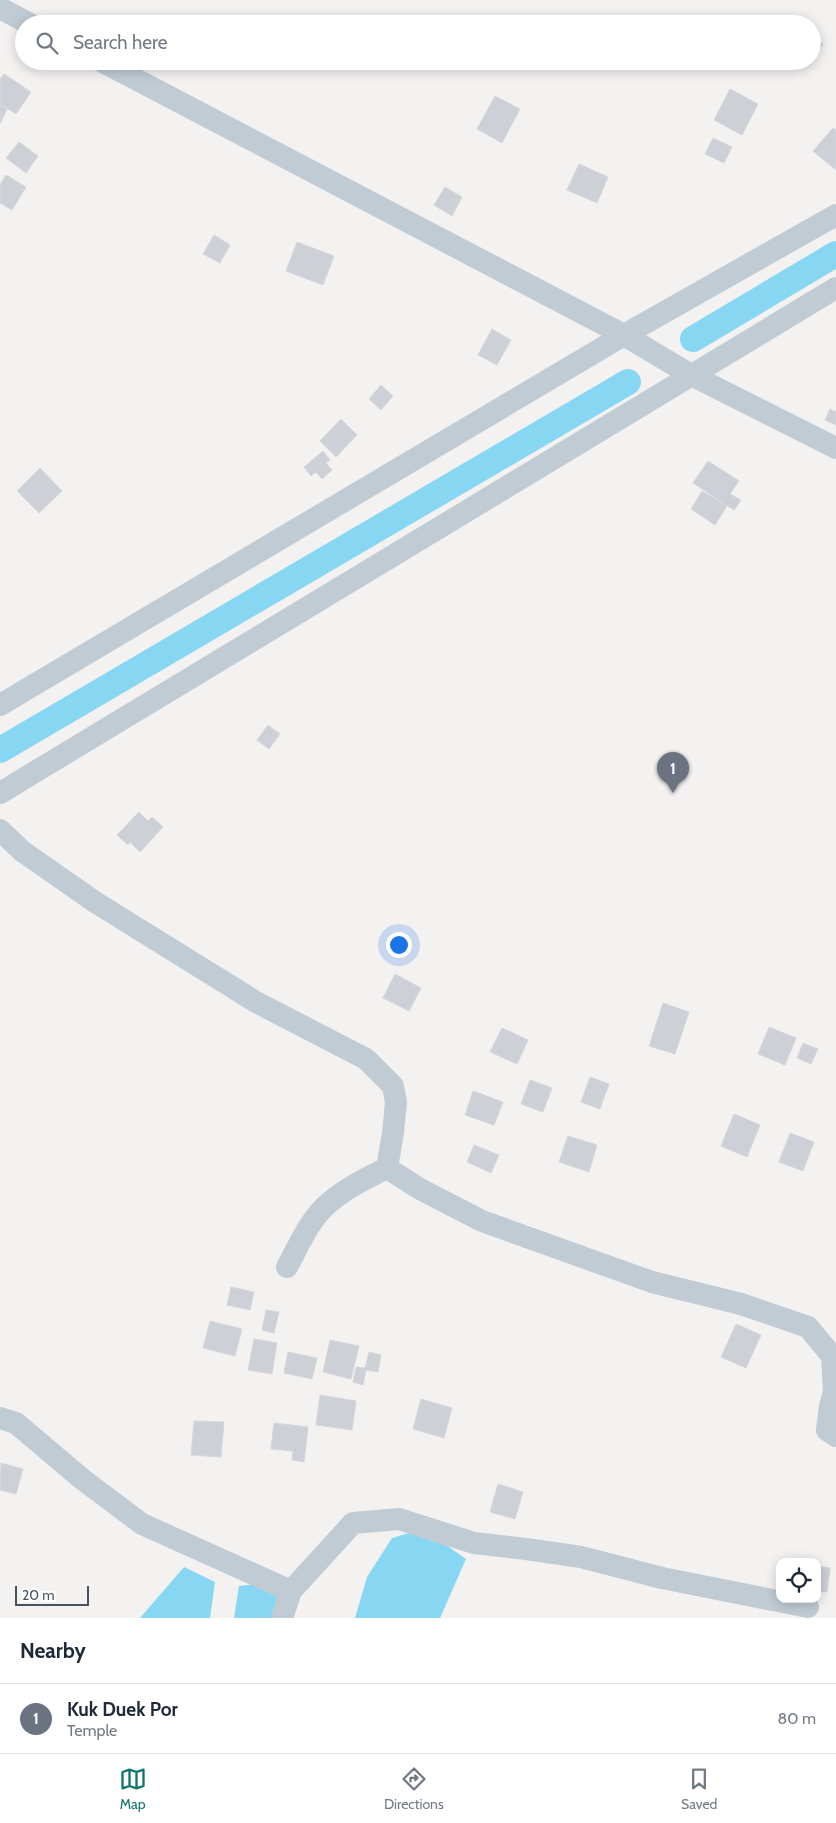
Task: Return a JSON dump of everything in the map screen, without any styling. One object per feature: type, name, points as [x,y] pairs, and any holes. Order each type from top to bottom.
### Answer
[{"type":"street","points":[[0,8],[15,16]]},
{"type":"street","points":[[119,70],[624,335],[691,375],[836,448]]},
{"type":"street","points":[[0,705],[624,335],[836,215]]},
{"type":"street","points":[[0,793],[836,288]]},
{"type":"street","points":[[0,830],[22,851],[95,902],[256,1002],[366,1059],[393,1086],[396,1102],[387,1168]]},
{"type":"street","points":[[287,1267],[307,1229],[329,1202],[359,1182],[387,1168]]},
{"type":"street","points":[[387,1168],[420,1189],[482,1221],[652,1282],[741,1304],[808,1327],[832,1356],[834,1392],[827,1430],[836,1436]]},
{"type":"street","points":[[0,1418],[16,1423],[82,1479],[142,1524],[291,1591]]},
{"type":"street","points":[[282,1618],[291,1591],[353,1523],[398,1519],[474,1543],[581,1557],[662,1578],[808,1607]]},
{"type":"water","points":[[423,1529],[466,1559],[440,1618],[355,1618],[367,1577],[392,1538]]},
{"type":"water","points":[[184,1567],[215,1582],[210,1618],[140,1618]]},
{"type":"water","points":[[265,1583],[285,1602],[278,1618],[234,1618],[239,1586]]},
{"type":"building","points":[[4,74],[31,92],[16,114],[0,104],[0,79]]},
{"type":"building","points":[[730,89],[758,104],[742,135],[714,120]]},
{"type":"building","points":[[495,96],[520,109],[502,143],[477,129]]},
{"type":"building","points":[[0,105],[7,109],[0,124]]},
{"type":"building","points":[[833,128],[836,130],[836,170],[813,151]]},
{"type":"building","points":[[713,138],[732,147],[724,163],[705,154]]},
{"type":"building","points":[[19,142],[38,156],[26,173],[6,158]]},
{"type":"building","points":[[579,164],[608,177],[597,203],[567,190]]},
{"type":"building","points":[[6,175],[26,187],[12,210],[0,203],[0,185]]},
{"type":"building","points":[[445,187],[462,197],[452,216],[434,205]]},
{"type":"building","points":[[214,235],[230,245],[220,263],[203,254]]},
{"type":"building","points":[[297,242],[334,256],[323,285],[286,271]]},
{"type":"building","points":[[492,329],[511,340],[497,365],[478,355]]},
{"type":"building","points":[[381,385],[393,396],[381,410],[369,399]]},
{"type":"building","points":[[830,409],[836,412],[836,425],[825,420]]},
{"type":"building","points":[[341,419],[357,435],[336,457],[320,441]]},
{"type":"building","points":[[323,451],[330,460],[326,463],[332,470],[322,479],[316,472],[311,476],[304,467]]},
{"type":"building","points":[[708,461],[739,481],[730,494],[741,500],[734,510],[693,483]]},
{"type":"building","points":[[40,468],[62,491],[39,513],[17,491]]},
{"type":"building","points":[[702,491],[727,506],[715,525],[691,509]]},
{"type":"building","points":[[268,725],[280,734],[269,749],[257,740]]},
{"type":"building","points":[[139,812],[148,821],[152,817],[163,827],[140,852],[130,842],[128,845],[117,835]]},
{"type":"building","points":[[395,974],[421,988],[409,1011],[383,998]]},
{"type":"building","points":[[663,1003],[689,1012],[675,1054],[649,1046]]},
{"type":"building","points":[[769,1027],[796,1038],[785,1065],[758,1054]]},
{"type":"building","points":[[502,1028],[528,1040],[517,1064],[490,1052]]},
{"type":"building","points":[[803,1043],[818,1049],[811,1064],[797,1058]]},
{"type":"building","points":[[590,1077],[609,1084],[600,1109],[581,1102]]},
{"type":"building","points":[[530,1080],[552,1088],[543,1112],[521,1104]]},
{"type":"building","points":[[473,1091],[503,1102],[494,1125],[465,1115]]},
{"type":"building","points":[[734,1114],[760,1125],[747,1157],[721,1146]]},
{"type":"building","points":[[790,1133],[814,1142],[803,1171],[779,1162]]},
{"type":"building","points":[[568,1136],[597,1145],[589,1172],[559,1162]]},
{"type":"building","points":[[474,1145],[499,1155],[491,1173],[467,1162]]},
{"type":"building","points":[[231,1287],[254,1292],[250,1310],[227,1305]]},
{"type":"building","points":[[266,1310],[279,1312],[274,1333],[262,1330]]},
{"type":"building","points":[[210,1321],[242,1329],[235,1356],[203,1348]]},
{"type":"building","points":[[736,1324],[761,1335],[746,1368],[721,1357]]},
{"type":"building","points":[[254,1339],[277,1343],[272,1374],[248,1370]]},
{"type":"building","points":[[330,1340],[359,1346],[351,1379],[323,1372]]},
{"type":"building","points":[[288,1352],[317,1358],[312,1379],[284,1373]]},
{"type":"building","points":[[369,1352],[381,1355],[378,1372],[366,1370],[363,1385],[353,1382],[356,1367],[365,1368]]},
{"type":"building","points":[[320,1395],[356,1401],[352,1430],[316,1425]]},
{"type":"building","points":[[421,1399],[452,1408],[444,1438],[413,1429]]},
{"type":"building","points":[[194,1421],[224,1422],[221,1457],[191,1455]]},
{"type":"building","points":[[274,1423],[308,1427],[304,1462],[292,1460],[293,1451],[271,1449]]},
{"type":"building","points":[[1,1463],[23,1469],[16,1494],[0,1490]]},
{"type":"building","points":[[498,1484],[523,1492],[515,1519],[490,1512]]},
{"type":"building","points":[[821,1567],[830,1568],[827,1592],[821,1591]]},
{"type":"waterway","points":[[693,339],[836,254]]},
{"type":"waterway","points":[[0,750],[628,382]]},
{"type":"place","name":"Kuk Duek Por","points":[[673,793]]}]
